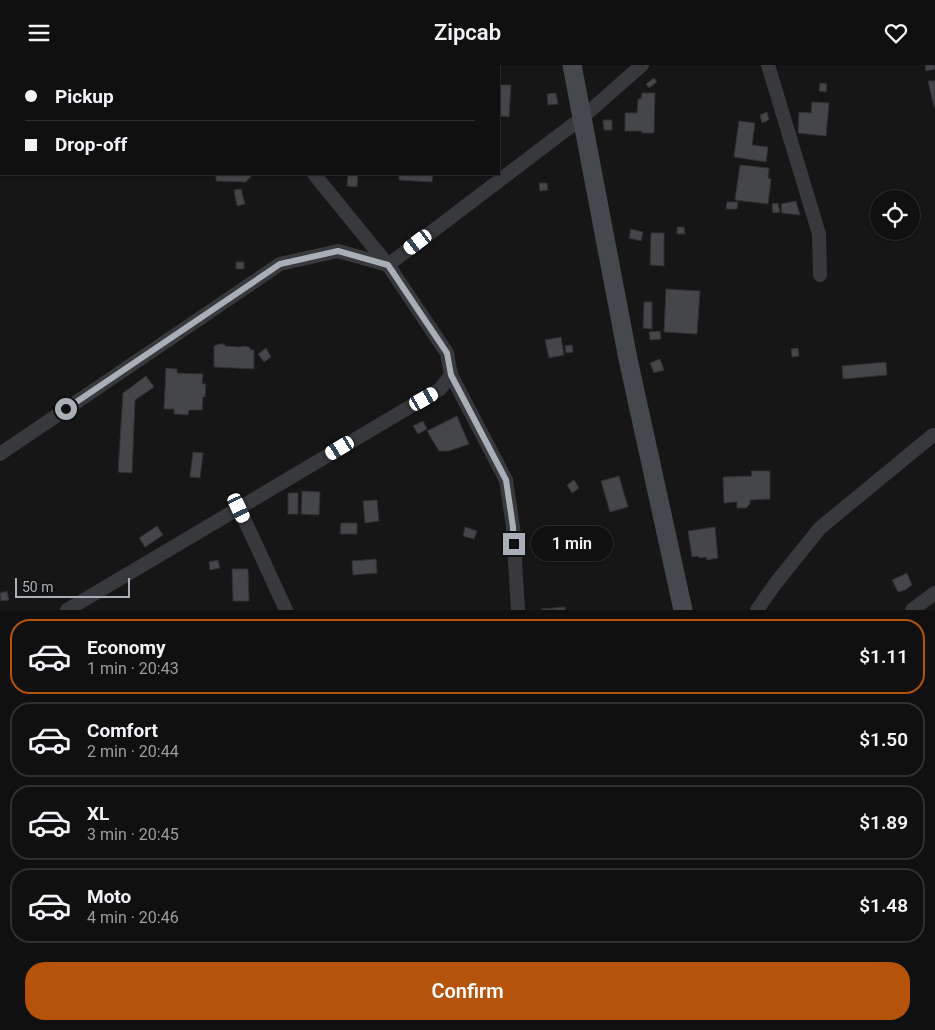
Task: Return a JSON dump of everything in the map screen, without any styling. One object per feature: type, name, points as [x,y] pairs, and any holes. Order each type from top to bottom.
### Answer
[{"type":"street","points":[[572,65],[628,359],[683,610]]},
{"type":"street","points":[[388,265],[583,117],[642,65]]},
{"type":"street","points":[[768,65],[818,233],[820,275]]},
{"type":"street","points":[[315,175],[388,265],[447,353],[451,375],[506,480],[513,527],[518,610]]},
{"type":"street","points":[[0,454],[280,264],[338,251],[388,265]]},
{"type":"street","points":[[67,610],[440,389],[451,375]]},
{"type":"street","points":[[757,610],[775,584],[820,528],[934,435]]},
{"type":"street","points":[[239,508],[286,610]]},
{"type":"street","points":[[912,610],[935,593]]},
{"type":"building","points":[[925,65],[935,65],[935,69],[926,71]]},
{"type":"building","points":[[654,78],[657,82],[649,88],[646,84]]},
{"type":"building","points":[[928,81],[935,81],[935,107],[934,107]]},
{"type":"building","points":[[820,83],[827,84],[826,92],[819,91]]},
{"type":"building","points":[[500,85],[511,85],[509,117],[500,116]]},
{"type":"building","points":[[556,93],[558,104],[548,105],[547,94]]},
{"type":"building","points":[[642,93],[655,93],[654,133],[625,131],[625,113],[637,113],[638,99],[641,99]]},
{"type":"building","points":[[812,102],[829,103],[826,136],[798,133],[799,112],[811,113]]},
{"type":"building","points":[[767,112],[769,120],[762,123],[760,115]]},
{"type":"building","points":[[603,120],[612,120],[612,130],[604,130]]},
{"type":"building","points":[[739,121],[755,123],[752,145],[768,147],[766,162],[734,157]]},
{"type":"building","points":[[740,165],[769,168],[768,178],[771,179],[768,204],[735,200]]},
{"type":"building","points":[[216,175],[252,175],[246,182],[216,181]]},
{"type":"building","points":[[348,175],[358,175],[357,187],[347,186]]},
{"type":"building","points":[[399,175],[433,175],[432,182],[399,180]]},
{"type":"building","points":[[539,183],[547,183],[548,190],[540,191]]},
{"type":"building","points":[[241,189],[245,204],[237,206],[234,190]]},
{"type":"building","points":[[796,201],[800,215],[782,213],[781,204]]},
{"type":"building","points":[[727,202],[738,202],[737,209],[726,209]]},
{"type":"building","points":[[778,203],[780,212],[773,213],[772,204]]},
{"type":"building","points":[[677,227],[684,227],[685,234],[677,234]]},
{"type":"building","points":[[631,229],[643,232],[641,241],[629,238]]},
{"type":"building","points":[[651,233],[664,233],[664,266],[650,265]]},
{"type":"building","points":[[236,262],[244,262],[244,269],[236,269]]},
{"type":"building","points":[[666,289],[700,291],[697,334],[664,332]]},
{"type":"building","points":[[644,302],[652,302],[652,329],[643,328]]},
{"type":"building","points":[[660,331],[661,339],[650,340],[649,332]]},
{"type":"building","points":[[561,337],[564,355],[549,358],[545,340]]},
{"type":"building","points":[[224,344],[225,346],[245,346],[254,350],[254,369],[214,367],[214,346]]},
{"type":"building","points":[[572,345],[573,352],[566,353],[565,346]]},
{"type":"building","points":[[266,348],[271,357],[264,362],[258,354]]},
{"type":"building","points":[[798,348],[799,356],[792,357],[791,349]]},
{"type":"building","points":[[660,359],[664,370],[654,373],[650,363]]},
{"type":"building","points":[[886,362],[887,375],[843,379],[842,366]]},
{"type":"building","points":[[166,368],[177,369],[177,373],[203,374],[202,384],[206,384],[202,410],[189,410],[188,415],[174,414],[174,409],[164,409]]},
{"type":"building","points":[[146,376],[154,387],[135,400],[132,473],[118,472],[123,393]]},
{"type":"building","points":[[457,416],[469,444],[449,451],[439,451],[427,431]]},
{"type":"building","points":[[423,421],[427,429],[418,434],[413,426]]},
{"type":"building","points":[[193,452],[203,453],[200,478],[190,477]]},
{"type":"building","points":[[751,471],[770,471],[770,499],[750,500],[750,504],[746,508],[737,508],[737,502],[724,503],[723,477],[752,476]]},
{"type":"building","points":[[619,476],[628,507],[610,512],[601,481]]},
{"type":"building","points":[[574,480],[579,488],[572,493],[567,485]]},
{"type":"building","points":[[302,491],[320,492],[319,515],[301,514]]},
{"type":"building","points":[[288,493],[298,493],[298,514],[288,514]]},
{"type":"building","points":[[377,500],[379,521],[365,523],[363,501]]},
{"type":"building","points":[[341,523],[357,523],[357,534],[340,534]]},
{"type":"building","points":[[157,526],[163,535],[145,547],[139,538]]},
{"type":"building","points":[[465,527],[477,531],[474,539],[463,536]]},
{"type":"building","points":[[715,527],[718,558],[707,560],[706,557],[692,557],[688,531]]},
{"type":"building","points":[[376,559],[377,573],[353,575],[352,561]]},
{"type":"building","points":[[218,560],[220,568],[210,570],[209,562]]},
{"type":"building","points":[[232,569],[248,569],[249,601],[233,601]]},
{"type":"building","points":[[907,573],[912,585],[898,592],[892,580]]},
{"type":"building","points":[[7,591],[9,600],[1,601],[0,593]]},
{"type":"building","points":[[565,607],[565,610],[541,610],[541,609]]},
{"type":"route","points":[[66,409],[280,264],[338,251],[388,265],[447,353],[451,375],[506,480],[514,544]]}]
